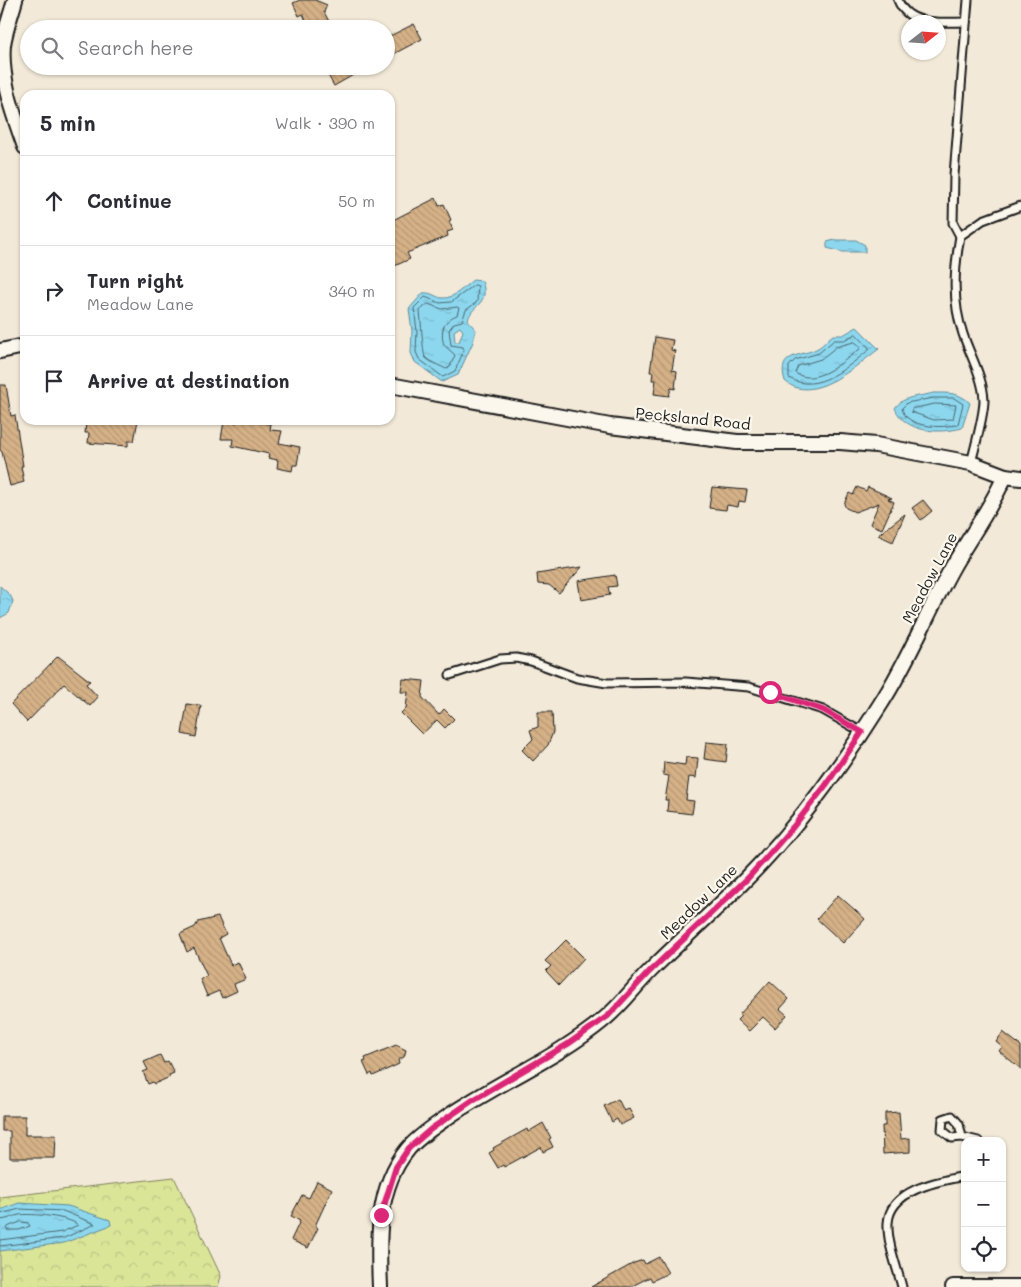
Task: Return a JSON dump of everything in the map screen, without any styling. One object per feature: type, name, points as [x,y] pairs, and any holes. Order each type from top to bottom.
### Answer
[{"type":"street","points":[[15,0],[3,46],[2,68],[6,90],[20,132]]},
{"type":"street","points":[[0,351],[20,347]]},
{"type":"street","name":"Pecksland Road","points":[[395,386],[620,427],[737,442],[815,442],[876,445],[971,463],[1005,476],[1021,478]]},
{"type":"street","name":"Meadow Lane","points":[[380,1287],[378,1240],[381,1215],[396,1167],[409,1148],[431,1129],[473,1100],[576,1039],[608,1016],[649,972],[754,871],[826,785],[862,732],[904,665],[951,570],[1005,476]]},
{"type":"street","points":[[953,1287],[1021,1287]]},
{"type":"lane","points":[[898,0],[903,10],[913,18],[929,22],[966,22]]},
{"type":"lane","points":[[968,0],[953,223],[960,236],[954,268],[954,295],[962,333],[976,367],[984,400],[971,463]]},
{"type":"lane","points":[[960,236],[983,220],[1021,206]]},
{"type":"lane","points":[[450,675],[500,659],[516,658],[531,660],[578,678],[608,683],[686,682],[748,687],[823,710],[862,732]]},
{"type":"lane","points":[[902,1287],[889,1232],[888,1223],[891,1211],[894,1206],[913,1191],[943,1179],[961,1177]]},
{"type":"green space","points":[[174,1177],[221,1276],[218,1287],[0,1287],[0,1197]]},
{"type":"water","points":[[856,240],[865,245],[865,252],[842,252],[827,248],[827,242]]},
{"type":"water","points":[[473,280],[482,281],[484,295],[472,311],[468,321],[476,330],[473,342],[458,375],[442,382],[415,362],[411,353],[412,331],[409,309],[423,293],[447,298]],"holes":[[[460,327],[463,331],[459,342],[455,342],[454,331]]]},
{"type":"water","points":[[857,327],[879,349],[847,373],[821,386],[808,389],[796,387],[785,381],[783,372],[787,360],[818,348],[833,335],[843,335]]},
{"type":"water","points":[[933,393],[957,395],[970,403],[962,428],[943,431],[924,430],[906,423],[895,408],[908,399]]},
{"type":"water","points":[[0,586],[10,595],[13,601],[9,613],[0,618]]},
{"type":"water","points":[[19,1203],[68,1206],[110,1220],[111,1225],[64,1243],[0,1251],[0,1210]]},
{"type":"building","points":[[300,0],[315,0],[327,5],[324,12],[328,20],[306,20],[303,14],[299,16],[293,3]]},
{"type":"building","points":[[414,24],[422,39],[395,53],[395,34]]},
{"type":"building","points":[[328,75],[353,75],[334,86]]},
{"type":"building","points":[[436,198],[439,206],[444,204],[453,230],[447,232],[448,236],[407,253],[410,259],[395,266],[395,219]]},
{"type":"building","points":[[655,337],[673,340],[671,350],[675,351],[672,370],[677,371],[675,389],[671,388],[669,396],[654,394],[656,380],[652,380],[653,372],[650,372]]},
{"type":"building","points":[[0,385],[6,385],[11,416],[15,415],[23,466],[21,466],[24,482],[10,486],[0,450]]},
{"type":"building","points":[[86,425],[137,425],[134,441],[128,441],[128,446],[88,443],[89,433],[85,433]]},
{"type":"building","points":[[223,425],[271,425],[270,430],[282,431],[279,443],[300,447],[297,465],[293,465],[292,471],[277,468],[278,460],[268,458],[269,454],[232,446],[233,439],[221,439]]},
{"type":"building","points":[[712,487],[747,490],[745,502],[739,501],[738,507],[727,505],[726,510],[709,508]]},
{"type":"building","points":[[857,487],[866,491],[868,487],[892,498],[888,499],[894,502],[882,529],[870,524],[879,503],[855,512],[846,508],[844,504],[849,493],[853,495]]},
{"type":"building","points":[[923,500],[932,511],[921,520],[912,508]]},
{"type":"building","points":[[905,514],[893,542],[878,535]]},
{"type":"building","points":[[582,567],[559,593],[549,585],[538,584],[537,574]]},
{"type":"building","points":[[615,575],[617,586],[608,587],[610,595],[581,600],[578,581]]},
{"type":"building","points":[[58,656],[90,681],[86,684],[98,697],[90,706],[64,684],[27,722],[11,704]]},
{"type":"building","points":[[403,679],[424,681],[422,697],[439,715],[444,709],[454,719],[445,728],[437,720],[422,734],[401,713],[406,708],[408,692],[401,692]]},
{"type":"building","points":[[187,704],[201,706],[196,737],[182,734]]},
{"type":"building","points":[[538,712],[552,712],[553,732],[548,745],[533,761],[522,750],[533,739],[530,730],[538,727]]},
{"type":"building","points":[[706,742],[728,744],[726,762],[704,759]]},
{"type":"building","points":[[686,757],[698,758],[696,778],[689,777],[686,800],[694,801],[692,814],[667,811],[668,800],[665,800],[669,776],[663,775],[664,762],[685,765]]},
{"type":"building","points":[[838,895],[865,919],[843,943],[817,919]]},
{"type":"building","points":[[218,917],[226,934],[219,938],[231,965],[238,962],[246,979],[234,984],[237,991],[222,998],[219,991],[207,996],[200,979],[207,976],[194,948],[187,952],[180,934],[195,927],[198,922]]},
{"type":"building","points":[[566,940],[584,958],[559,985],[546,971],[551,966],[545,961]]},
{"type":"building","points":[[770,981],[789,999],[780,1009],[787,1015],[775,1028],[763,1017],[749,1031],[737,1020],[741,1016],[739,1015]]},
{"type":"building","points":[[1003,1032],[1021,1046],[1021,1069],[999,1051],[1002,1047],[996,1042]]},
{"type":"building","points":[[396,1045],[406,1050],[404,1057],[398,1060],[399,1064],[373,1076],[372,1073],[369,1075],[363,1062],[366,1061],[365,1058]]},
{"type":"building","points":[[160,1055],[164,1063],[168,1061],[174,1073],[169,1075],[170,1077],[154,1084],[153,1082],[148,1084],[143,1072],[148,1070],[144,1062]]},
{"type":"building","points":[[618,1099],[624,1111],[629,1109],[634,1118],[620,1125],[617,1119],[612,1122],[604,1106]]},
{"type":"building","points":[[899,1112],[901,1139],[910,1138],[910,1152],[883,1154],[882,1126],[885,1126],[885,1113]]},
{"type":"building","points":[[2,1116],[25,1116],[25,1135],[56,1135],[55,1158],[10,1158],[10,1131],[2,1131]]},
{"type":"building","points":[[543,1123],[551,1138],[549,1139],[553,1147],[543,1152],[541,1147],[504,1167],[503,1165],[498,1168],[489,1153],[494,1150],[493,1148],[527,1129],[528,1132]]},
{"type":"building","points":[[317,1181],[332,1189],[315,1226],[318,1228],[308,1248],[291,1240],[300,1221],[291,1216],[302,1195],[309,1198]]},
{"type":"building","points":[[659,1257],[668,1273],[652,1281],[650,1277],[630,1287],[591,1287],[634,1263],[643,1260],[645,1264]]},
{"type":"route","points":[[381,1215],[387,1190],[396,1167],[409,1148],[431,1129],[473,1100],[568,1044],[608,1016],[649,972],[748,878],[793,827],[826,785],[862,732],[823,710],[770,692]]}]
